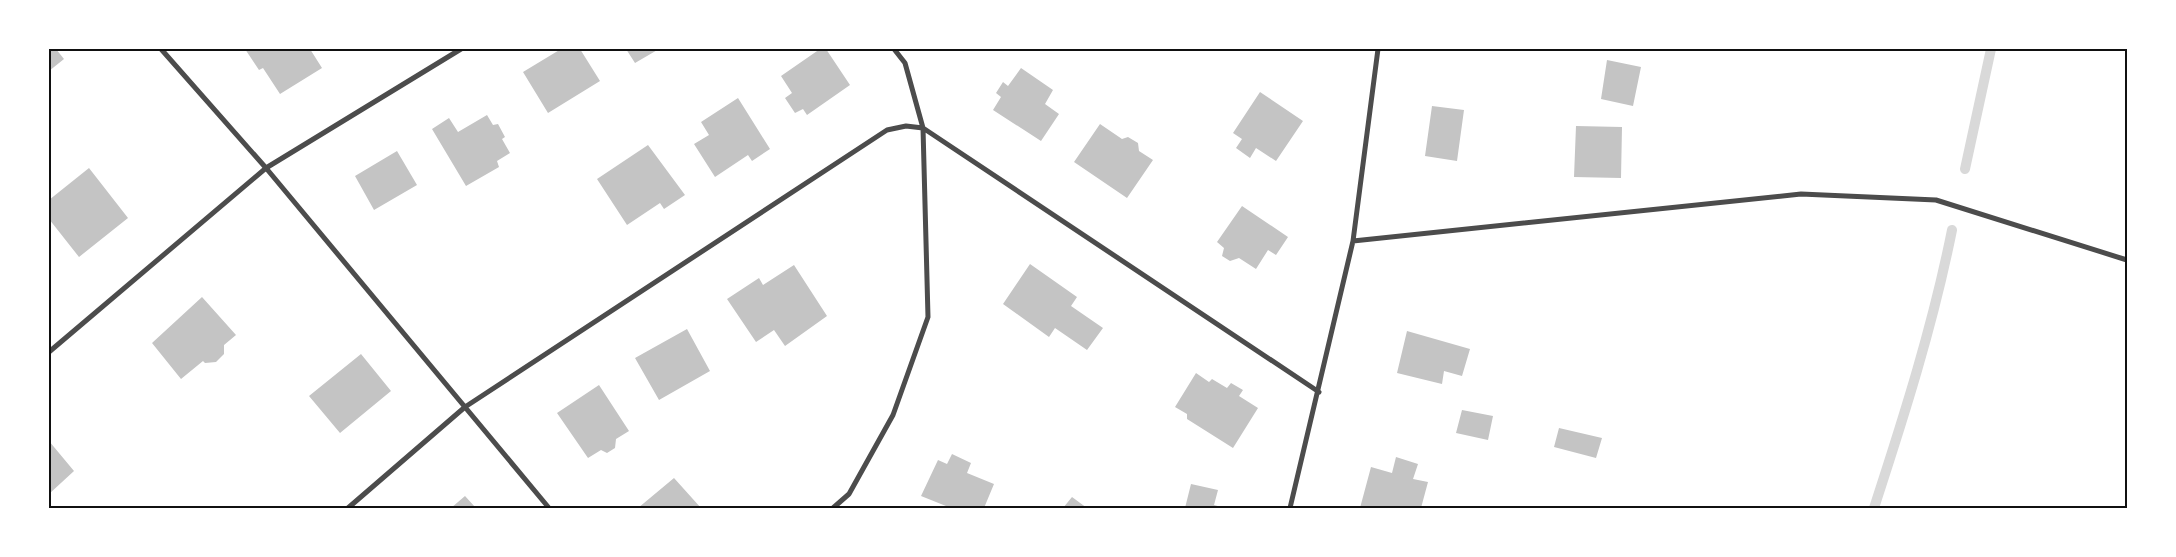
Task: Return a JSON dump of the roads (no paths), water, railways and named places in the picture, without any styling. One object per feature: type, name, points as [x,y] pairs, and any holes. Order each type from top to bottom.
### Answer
[{"type":"street","points":[[161,49],[266,168],[549,508]]},
{"type":"street","points":[[49,352],[266,168],[461,49]]},
{"type":"street","points":[[833,508],[849,494],[893,415],[928,317],[923,128],[905,63],[894,49]]},
{"type":"street","points":[[1290,508],[1319,392],[1353,241],[1378,49]]},
{"type":"street","points":[[348,508],[465,408],[888,130],[906,126],[923,128],[1319,392]]},
{"type":"street","points":[[1353,241],[1801,194],[1936,200],[2127,260]]},
{"type":"waterway","points":[[1965,169],[1991,49]]},
{"type":"waterway","points":[[1874,508],[1927,335],[1952,230]]}]
